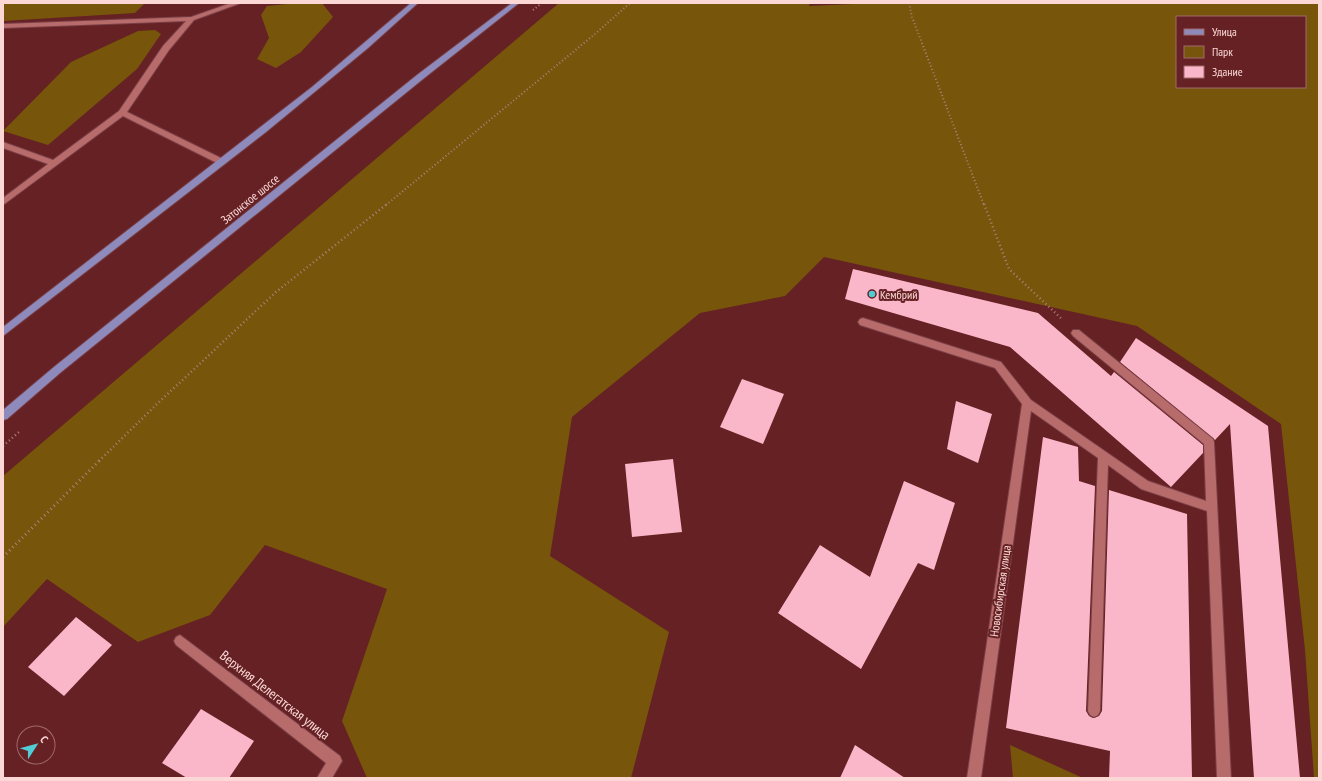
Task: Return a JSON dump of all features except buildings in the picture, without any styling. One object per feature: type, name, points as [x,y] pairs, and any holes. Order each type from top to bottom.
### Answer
[{"type":"main road","points":[[3,332],[222,162],[372,41],[415,3]]},
{"type":"main road","name":"Затонское шоссе","points":[[3,416],[57,370],[414,82],[516,3]]},
{"type":"street","points":[[3,26],[192,19],[238,3]]},
{"type":"street","points":[[3,202],[52,163],[122,113],[166,48],[192,19]]},
{"type":"street","points":[[122,113],[222,162]]},
{"type":"street","points":[[3,145],[52,163]]},
{"type":"street","points":[[863,322],[998,365],[1027,403],[1144,485],[1212,508]]},
{"type":"street","points":[[1076,333],[1209,442],[1224,778]]},
{"type":"street","name":"Новосибирская улица","points":[[974,778],[1027,403]]},
{"type":"street","points":[[1094,711],[1103,456]]},
{"type":"street","name":"Верхняя Делегатская улица","points":[[180,641],[335,761],[324,778]]},
{"type":"path","points":[[3,557],[157,404],[276,292],[394,199],[589,39],[630,3]]},
{"type":"path","points":[[909,3],[912,18],[1009,269],[1076,333]]},
{"type":"green space","points":[[3,3],[145,3],[135,13],[3,21]]},
{"type":"green space","points":[[297,3],[322,3],[333,17],[301,52],[276,68],[257,59],[269,38],[261,15],[267,6]]},
{"type":"green space","points":[[559,3],[810,3],[809,6],[876,3],[1319,3],[1319,778],[1314,778],[1305,650],[1281,424],[1137,326],[824,257],[785,296],[700,313],[572,417],[550,556],[669,632],[631,778],[367,778],[342,721],[387,589],[265,545],[210,615],[138,642],[47,579],[3,627],[3,476]]},
{"type":"green space","points":[[155,30],[161,34],[137,69],[48,145],[3,131],[71,62],[138,31]]},
{"type":"green space","points":[[1010,745],[1083,778],[1013,778]]},
{"type":"place","name":"Кембрий","points":[[872,294]]}]
